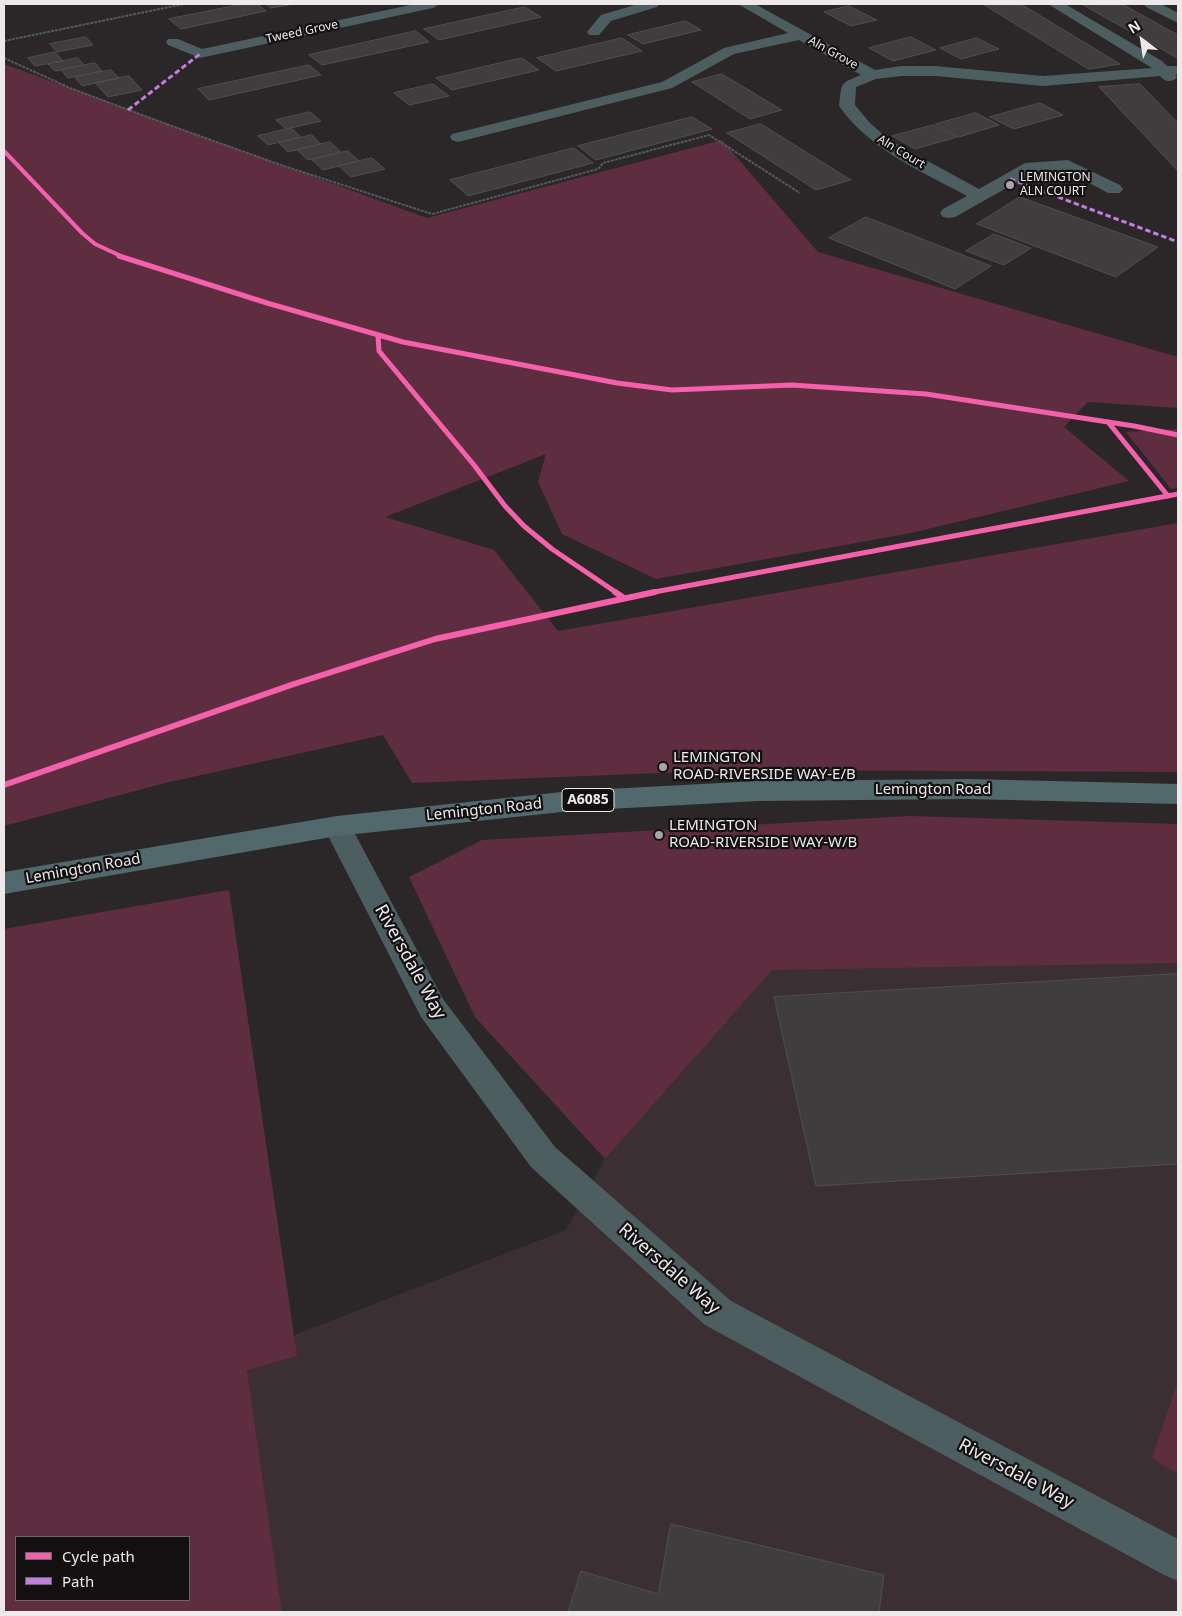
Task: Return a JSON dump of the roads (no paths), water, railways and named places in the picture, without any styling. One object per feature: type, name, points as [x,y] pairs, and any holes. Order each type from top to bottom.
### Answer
[{"type":"main road","name":"Lemington Road","points":[[4,883],[337,826],[572,801],[758,791],[968,789],[1178,794]]},
{"type":"street","name":"Tweed Grove","points":[[173,42],[200,54],[433,4]]},
{"type":"street","points":[[594,32],[606,18],[652,4]]},
{"type":"street","points":[[745,4],[800,35]]},
{"type":"street","points":[[1055,4],[1171,71],[1178,86]]},
{"type":"street","points":[[1151,4],[1178,19]]},
{"type":"street","name":"Aln Grove","points":[[458,137],[667,85],[729,51],[800,35],[873,75],[901,71],[935,71],[1043,81],[1171,71]]},
{"type":"street","name":"Aln Court","points":[[873,75],[849,85],[847,106],[863,126],[883,143],[979,196]]},
{"type":"street","points":[[949,213],[1030,167],[1068,164],[1114,190]]},
{"type":"street","name":"Riversdale Way","points":[[337,826],[432,1008],[543,1158],[718,1313],[1178,1561]]},
{"type":"place","name":"LEMINGTON ALN COURT","points":[[1010,185]]},
{"type":"place","name":"LEMINGTON ROAD-RIVERSIDE WAY-E/B","points":[[663,767]]},
{"type":"place","name":"LEMINGTON ROAD-RIVERSIDE WAY-W/B","points":[[659,835]]}]
